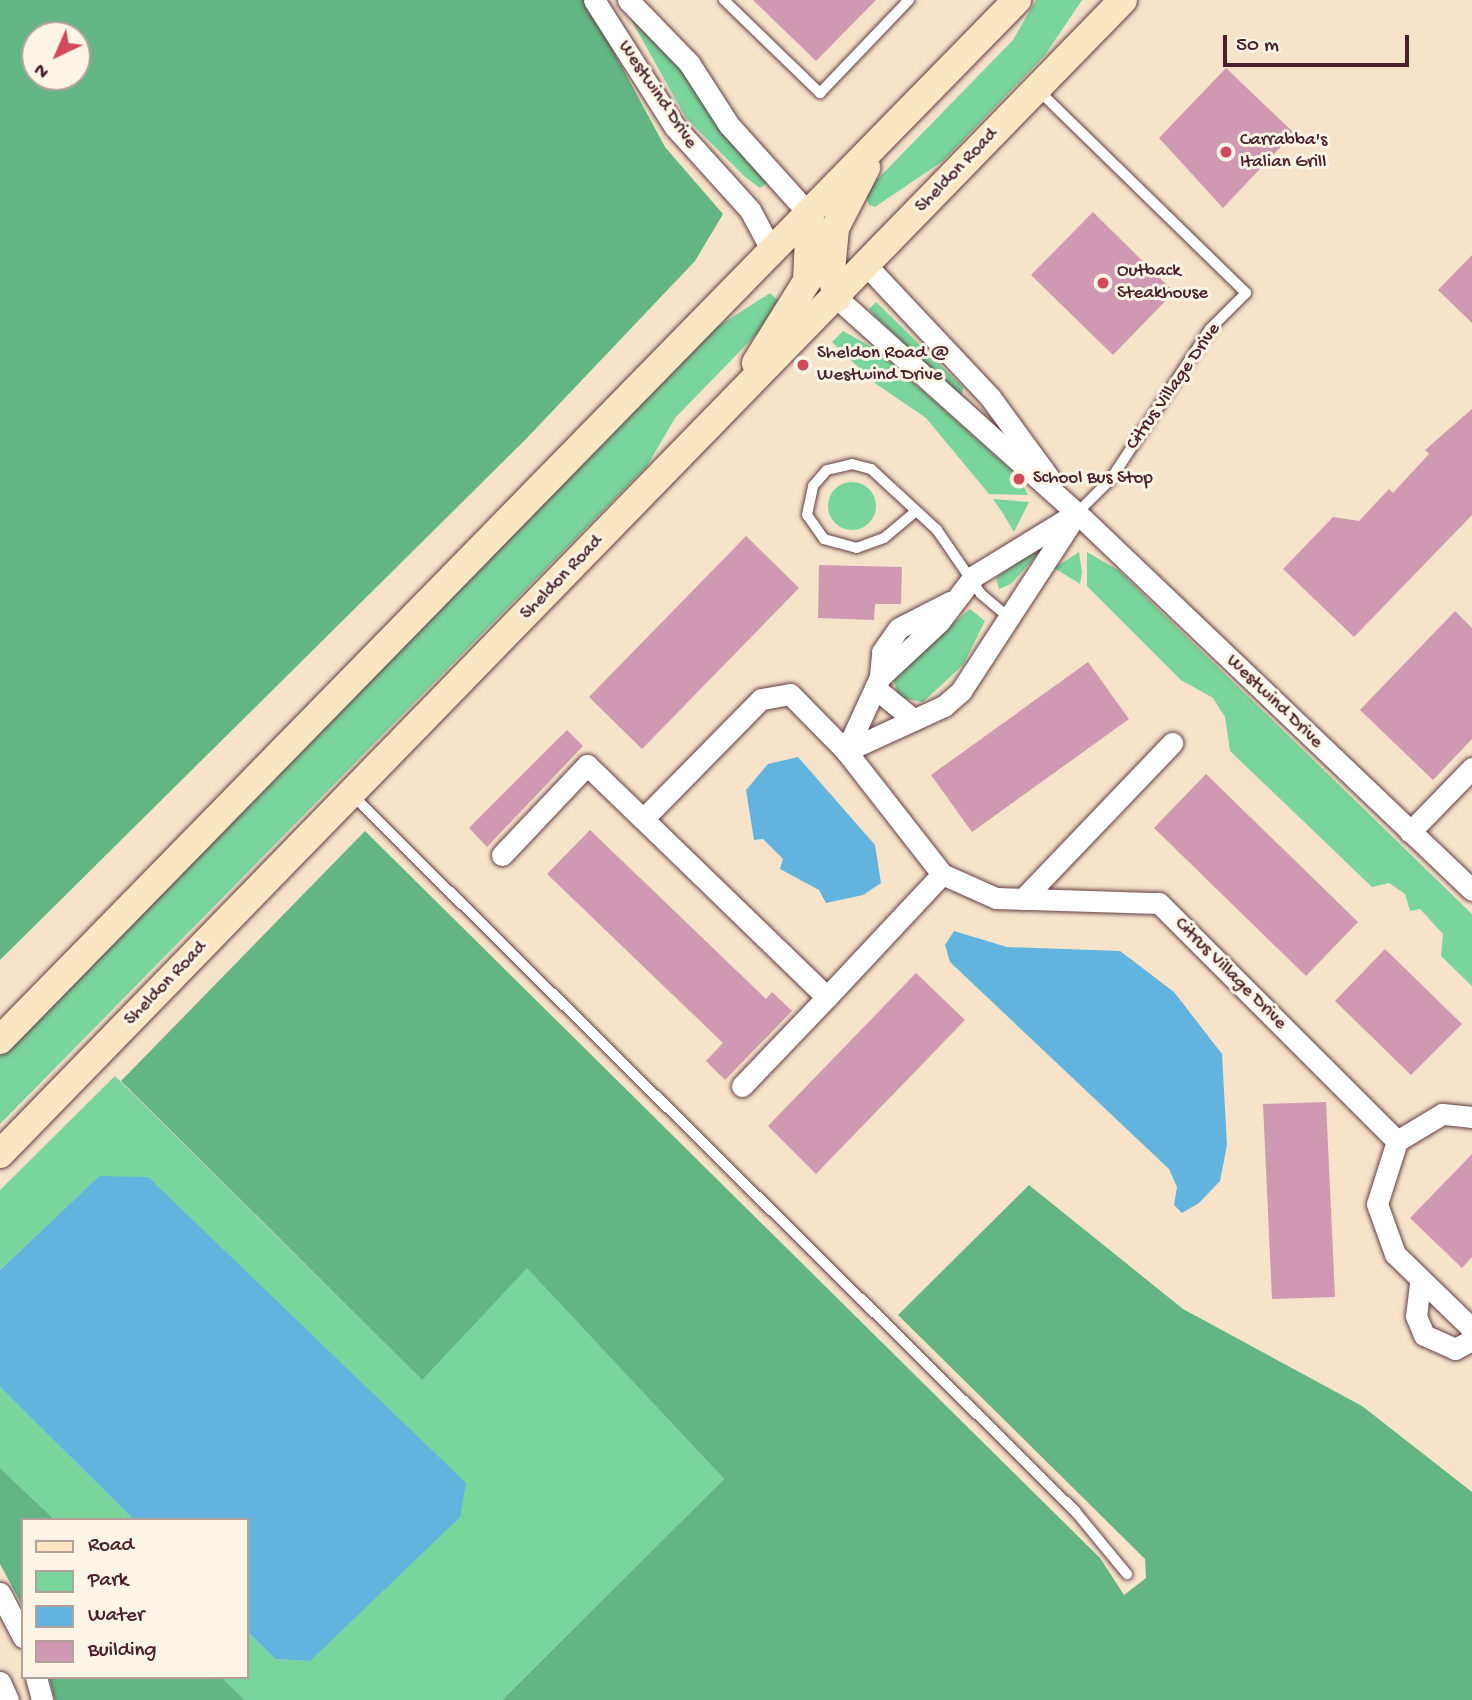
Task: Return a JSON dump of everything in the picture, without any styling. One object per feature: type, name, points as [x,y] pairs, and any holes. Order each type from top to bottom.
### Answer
[{"type":"main road","points":[[0,1040],[773,253],[1017,0]]},
{"type":"main road","name":"Sheldon Road","points":[[0,1154],[730,404],[837,298],[1122,0]]},
{"type":"main road","points":[[837,298],[831,271],[835,228],[878,144]]},
{"type":"main road","points":[[730,404],[807,281],[810,215]]},
{"type":"street","name":"Westwind Drive","points":[[594,0],[675,127],[750,210],[773,253]]},
{"type":"street","name":"Westwind Drive","points":[[628,0],[689,62],[729,124],[810,215]]},
{"type":"street","name":"Westwind Drive","points":[[867,266],[990,397],[1077,513]]},
{"type":"street","name":"Westwind Drive","points":[[837,298],[1077,513],[1472,890]]},
{"type":"street","name":"Citrus Village Drive","points":[[846,751],[877,683],[882,652],[899,628],[950,602],[974,576],[1077,513]]},
{"type":"street","name":"Citrus Village Drive","points":[[846,751],[914,720],[961,691],[1006,615],[1077,513]]},
{"type":"street","points":[[877,683],[914,720]]},
{"type":"street","name":"Citrus Village Drive","points":[[643,819],[761,699],[790,694],[846,751],[942,874],[996,898],[1159,903],[1397,1141]]},
{"type":"street","points":[[1023,899],[1172,743]]},
{"type":"street","points":[[502,855],[587,765],[827,997]]},
{"type":"street","points":[[1410,832],[1472,768]]},
{"type":"street","points":[[742,1086],[942,874]]},
{"type":"street","points":[[1472,1117],[1442,1114],[1397,1141],[1377,1204],[1395,1254],[1420,1284],[1472,1329]]},
{"type":"street","points":[[1420,1284],[1416,1316],[1424,1335],[1455,1349],[1472,1340]]},
{"type":"street","points":[[0,1592],[21,1633]]},
{"type":"street","points":[[37,1679],[42,1700]]},
{"type":"street","points":[[0,1682],[8,1700]]},
{"type":"lane","points":[[724,0],[820,93],[909,0]]},
{"type":"lane","name":"Citrus Village Drive","points":[[1037,89],[1246,293],[1203,339],[1110,480],[1077,513]]},
{"type":"lane","points":[[915,512],[884,538],[857,548],[824,539],[807,515],[813,486],[827,470],[852,464],[880,476],[915,512],[974,576],[981,594],[1006,615]]},
{"type":"lane","points":[[351,794],[1075,1511],[1127,1574]]},
{"type":"green space","points":[[0,0],[586,0],[665,147],[723,214],[695,261],[525,440],[0,960]]},
{"type":"green space","points":[[1036,0],[1082,0],[1045,55],[943,161],[875,207],[869,205],[865,192],[1013,40]]},
{"type":"green space","points":[[629,16],[684,70],[767,183],[760,188],[745,177],[686,118]]},
{"type":"green space","points":[[770,293],[781,303],[778,312],[675,418],[647,466],[0,1124],[0,1056],[717,327]]},
{"type":"green space","points":[[876,302],[963,387],[962,397],[878,319],[869,309]]},
{"type":"green space","points":[[843,331],[877,350],[1018,476],[1028,495],[989,494],[926,418],[876,384],[832,342]]},
{"type":"green space","points":[[852,482],[869,489],[876,506],[869,523],[852,530],[835,523],[828,506],[835,489]]},
{"type":"green space","points":[[993,499],[1029,502],[1014,532],[1002,512]]},
{"type":"green space","points":[[1053,537],[1011,584],[999,589],[996,578]]},
{"type":"green space","points":[[1079,552],[1082,572],[1080,584],[1054,568]]},
{"type":"green space","points":[[1087,552],[1118,570],[1472,914],[1472,986],[1441,956],[1443,934],[1420,909],[1410,911],[1405,894],[1389,883],[1372,887],[1230,751],[1225,717],[1213,698],[1181,680],[1087,586]]},
{"type":"green space","points":[[970,609],[985,621],[963,665],[923,702],[899,698],[892,675]]},
{"type":"green space","points":[[365,831],[1100,1558],[1124,1595],[1146,1578],[1145,1559],[898,1315],[1029,1185],[1183,1309],[1362,1406],[1472,1492],[1472,1700],[502,1700],[724,1479],[527,1268],[422,1380],[121,1081]]},
{"type":"green space","points":[[115,1076],[421,1379],[527,1267],[724,1479],[502,1700],[245,1700],[223,1679],[248,1679],[248,1632],[275,1659],[310,1661],[99,1176],[0,1270],[0,1190]]},
{"type":"green space","points":[[0,1387],[132,1518],[53,1518],[0,1468]]},
{"type":"green space","points":[[0,1468],[53,1518],[21,1518],[21,1603],[0,1564]]},
{"type":"green space","points":[[50,1679],[223,1679],[245,1700],[55,1700]]},
{"type":"water","points":[[798,757],[875,845],[881,883],[863,895],[826,903],[819,890],[780,869],[783,859],[763,839],[754,840],[746,790],[768,764]]},
{"type":"water","points":[[954,931],[1007,947],[1120,951],[1174,992],[1222,1054],[1227,1145],[1220,1181],[1199,1203],[1182,1213],[1174,1205],[1177,1187],[1169,1169],[950,962],[945,945]]},
{"type":"water","points":[[99,1176],[148,1177],[466,1483],[460,1517],[310,1661],[275,1659],[248,1632],[248,1518],[132,1518],[0,1387],[0,1270]]},
{"type":"building","points":[[753,0],[876,0],[816,61]]},
{"type":"building","name":"Carrabba's Italian Grill","points":[[1226,68],[1294,133],[1223,208],[1159,138]]},
{"type":"building","name":"Outback Steakhouse","points":[[1093,212],[1174,292],[1113,355],[1031,275]]},
{"type":"building","points":[[1472,255],[1472,323],[1438,290]]},
{"type":"building","points":[[1472,409],[1472,515],[1354,637],[1283,569],[1333,517],[1359,521],[1389,489],[1393,493],[1429,454],[1425,450]]},
{"type":"building","points":[[746,536],[799,588],[642,749],[589,697]]},
{"type":"building","points":[[819,565],[902,567],[901,604],[875,604],[874,620],[818,618]]},
{"type":"building","points":[[1455,611],[1472,628],[1472,739],[1433,780],[1360,710]]},
{"type":"building","points":[[1088,662],[1129,719],[972,832],[931,775]]},
{"type":"building","points":[[567,730],[583,746],[487,847],[469,828]]},
{"type":"building","points":[[1206,774],[1358,922],[1306,976],[1154,828]]},
{"type":"building","points":[[590,830],[766,999],[772,992],[792,1011],[725,1080],[706,1061],[723,1043],[547,874]]},
{"type":"building","points":[[1385,949],[1462,1024],[1411,1075],[1335,1001]]},
{"type":"building","points":[[916,973],[965,1020],[816,1174],[768,1126]]},
{"type":"building","points":[[1326,1102],[1335,1297],[1272,1299],[1263,1104]]},
{"type":"building","points":[[1472,1154],[1472,1257],[1462,1268],[1410,1218]]},
{"type":"place","name":"Carrabba's Italian Grill","points":[[1226,152]]},
{"type":"place","name":"Outback Steakhouse","points":[[1103,283]]},
{"type":"place","name":"Sheldon Road @ Westwind Drive","points":[[803,365]]},
{"type":"place","name":"School Bus Stop","points":[[1019,479]]}]
